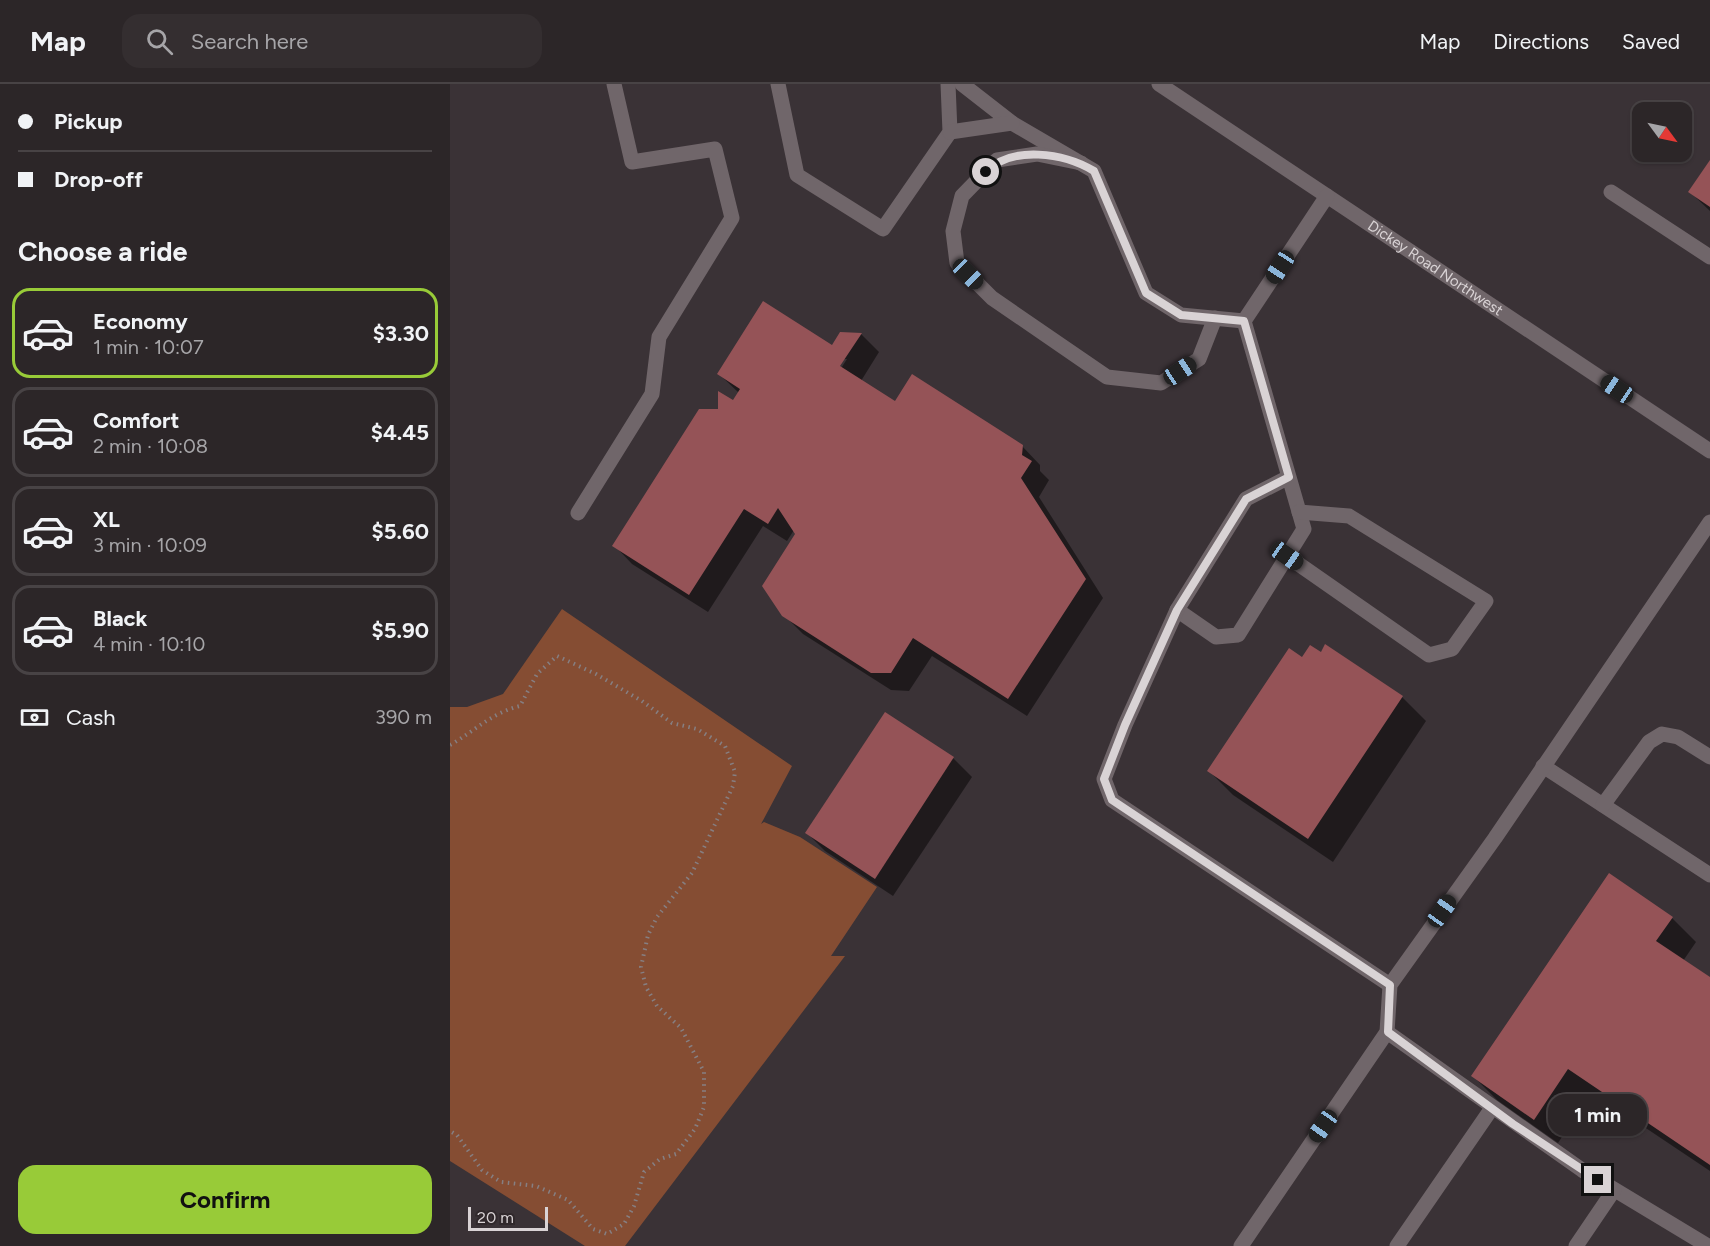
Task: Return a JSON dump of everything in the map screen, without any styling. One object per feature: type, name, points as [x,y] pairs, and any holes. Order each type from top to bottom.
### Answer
[{"type":"street","points":[[578,513],[652,394],[659,337],[732,219],[715,149],[632,162],[614,84]]},
{"type":"street","points":[[778,84],[797,175],[884,229],[950,132],[948,84]]},
{"type":"street","points":[[962,84],[1012,123],[1094,171],[1146,293],[1181,315],[1244,321]]},
{"type":"street","name":"Dickey Road Northwest","points":[[1159,84],[1710,451]]},
{"type":"street","points":[[950,132],[1012,123]]},
{"type":"street","points":[[1081,163],[1037,154],[997,160],[962,196],[953,231],[957,263],[992,298],[1107,377],[1161,384],[1198,359],[1215,318]]},
{"type":"street","points":[[1611,192],[1710,257]]},
{"type":"street","points":[[1177,610],[1216,637],[1238,635],[1304,529],[1244,321],[1327,196]]},
{"type":"street","points":[[1289,477],[1246,499],[1177,610],[1125,725],[1104,779],[1112,800],[1390,985]]},
{"type":"street","points":[[1287,556],[1430,655],[1452,649],[1486,601],[1349,516],[1299,512]]},
{"type":"street","points":[[1241,1246],[1388,1032],[1390,985],[1710,522]]},
{"type":"street","points":[[1603,805],[1649,742],[1662,734],[1678,737],[1710,757]]},
{"type":"street","points":[[1543,766],[1710,874]]},
{"type":"street","points":[[1388,1032],[1492,1108],[1614,1190],[1708,1246]]},
{"type":"street","points":[[1397,1246],[1492,1108]]},
{"type":"street","points":[[1576,1246],[1614,1190]]},
{"type":"path","points":[[450,745],[487,718],[503,710],[520,706],[537,674],[557,656],[596,674],[642,701],[672,723],[697,729],[725,746],[735,772],[734,786],[692,873],[663,910],[648,935],[641,967],[646,987],[657,1006],[681,1028],[701,1063],[704,1072],[704,1107],[695,1129],[676,1154],[660,1159],[644,1172],[634,1206],[624,1224],[607,1234],[593,1229],[568,1200],[536,1186],[501,1182],[482,1170],[457,1135],[450,1131]]},
{"type":"shaded area","points":[[562,609],[792,766],[761,824],[764,822],[800,837],[877,887],[831,956],[845,956],[625,1246],[585,1246],[450,1161],[450,707],[467,707],[503,694]]},
{"type":"building","points":[[1710,160],[1710,207],[1688,192]]},
{"type":"building","points":[[763,301],[832,345],[840,332],[862,333],[840,366],[895,401],[912,374],[1023,445],[1022,455],[1032,461],[1021,478],[1086,579],[1008,699],[913,638],[891,673],[871,673],[782,616],[762,586],[795,534],[778,508],[768,524],[744,509],[689,595],[612,546],[699,409],[718,409],[718,391],[733,400],[740,389],[717,374]]},
{"type":"building","points":[[1325,644],[1403,696],[1308,839],[1207,771],[1289,648],[1302,657],[1310,645],[1321,652]]},
{"type":"building","points":[[885,712],[954,757],[875,879],[805,833]]},
{"type":"building","points":[[1609,873],[1673,917],[1656,941],[1710,977],[1710,1165],[1568,1069],[1534,1120],[1471,1076]]},
{"type":"route","points":[[986,172],[997,160],[1037,154],[1081,163],[1094,171],[1119,225],[1146,293],[1181,315],[1244,321],[1289,477],[1246,499],[1177,610],[1125,725],[1104,779],[1112,800],[1390,985],[1388,1032],[1513,1124],[1598,1180]]}]
